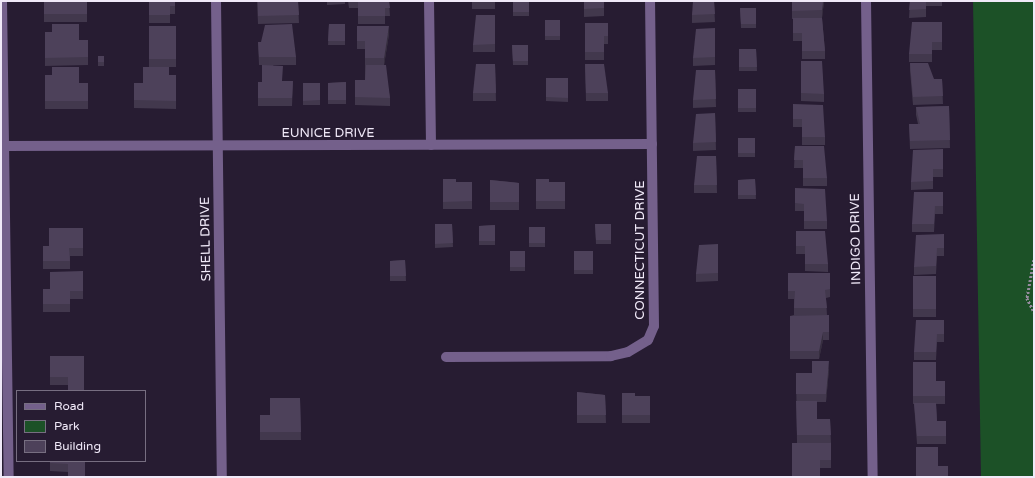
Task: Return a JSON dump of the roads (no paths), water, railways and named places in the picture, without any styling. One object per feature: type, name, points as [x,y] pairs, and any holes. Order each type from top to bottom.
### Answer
[{"type":"street","points":[[2,1],[9,477]]},
{"type":"street","name":"SHELL DRIVE","points":[[216,1],[222,477]]},
{"type":"street","points":[[429,1],[431,145]]},
{"type":"street","name":"CONNECTICUT DRIVE","points":[[446,357],[610,356],[628,352],[648,340],[654,326],[650,1]]},
{"type":"street","name":"INDIGO DRIVE","points":[[866,1],[873,477]]},
{"type":"street","name":"EUNICE DRIVE","points":[[4,146],[652,144]]}]
